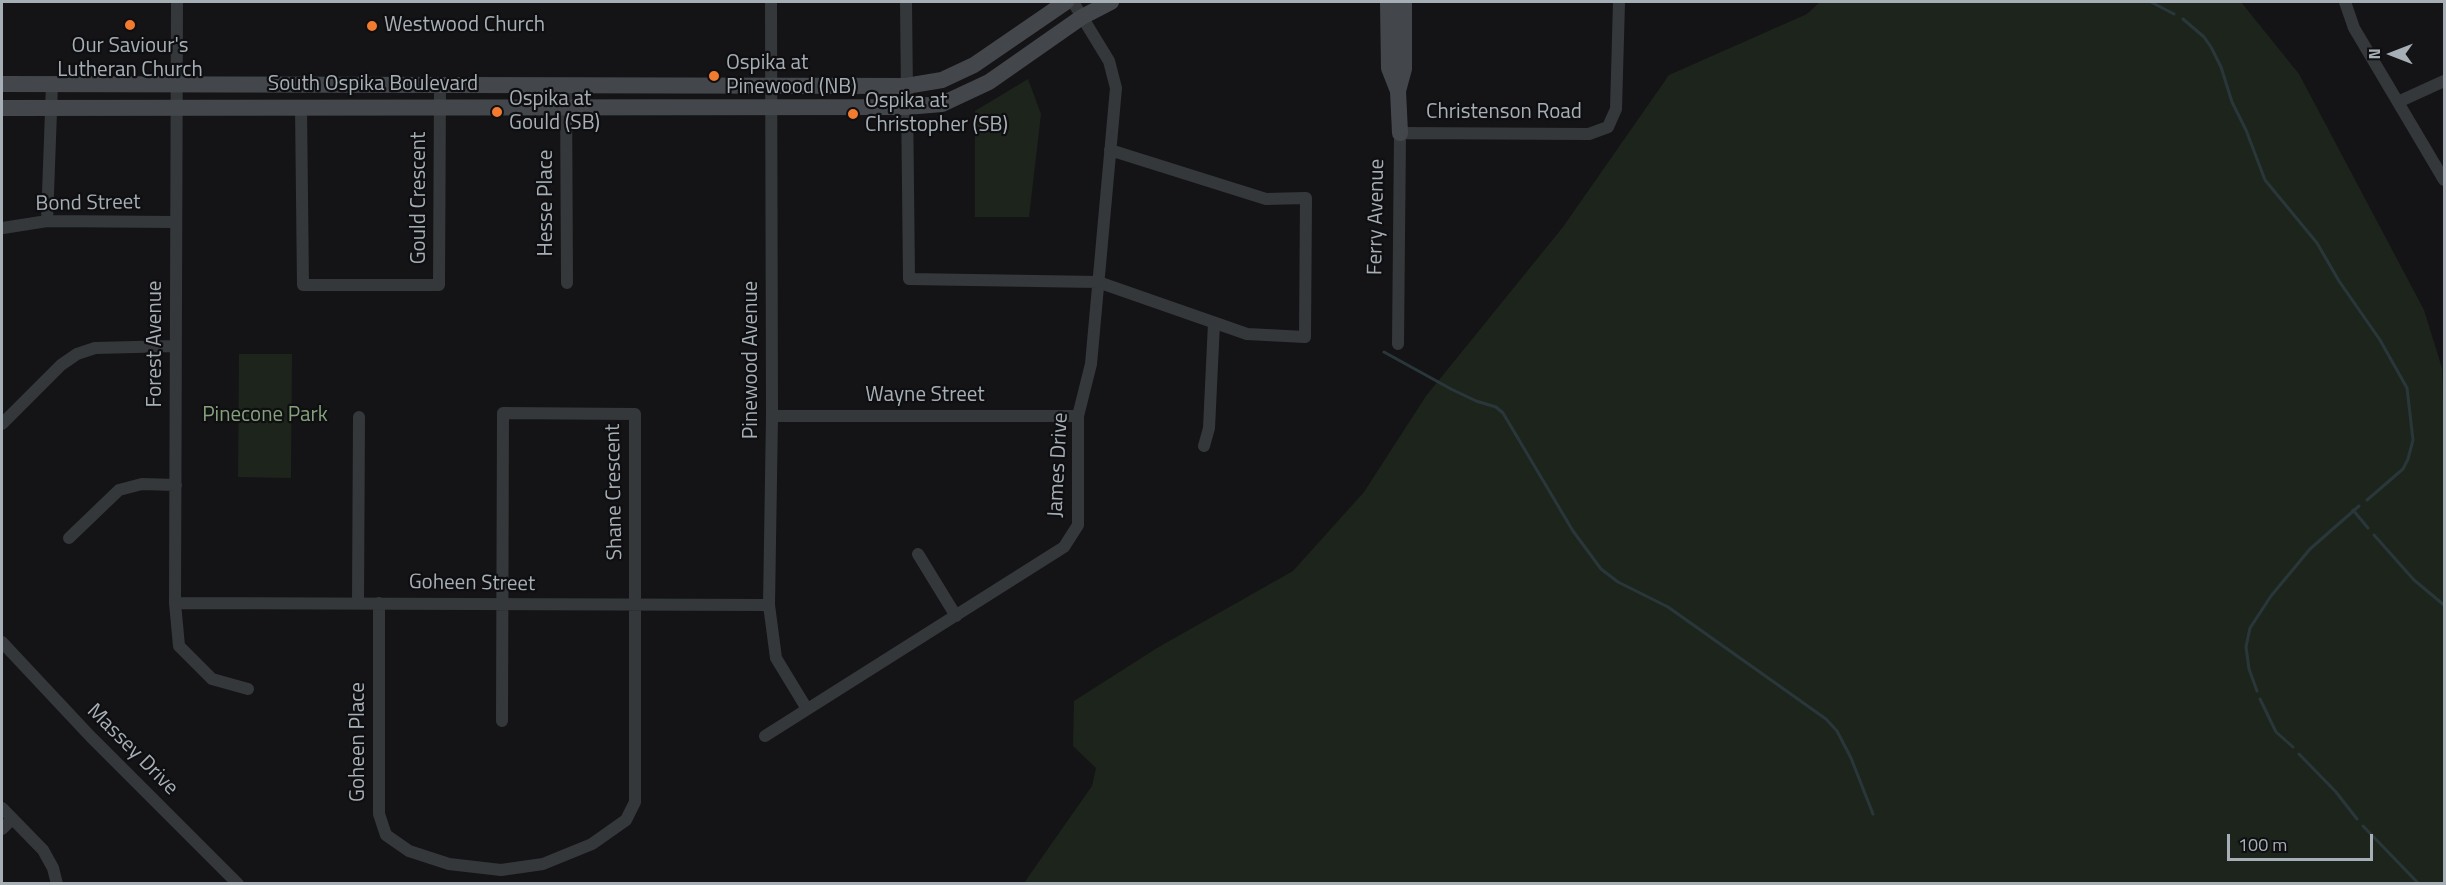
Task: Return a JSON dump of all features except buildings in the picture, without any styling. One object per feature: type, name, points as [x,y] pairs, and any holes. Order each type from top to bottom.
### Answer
[{"type":"main road","name":"South Ospika Boulevard","points":[[2,84],[906,86],[942,80],[974,65],[1066,2]]},
{"type":"main road","name":"South Ospika Boulevard","points":[[2,108],[771,108],[906,107],[942,104],[989,82],[1082,17],[1111,2]]},
{"type":"main road","name":"Ferry Avenue","points":[[1388,2],[1389,68],[1398,91]]},
{"type":"main road","name":"Ferry Avenue","points":[[1400,133],[1398,91],[1404,69],[1404,2]]},
{"type":"street","name":"Forest Avenue","points":[[177,2],[175,603],[179,646],[212,679],[248,689]]},
{"type":"street","name":"Pinewood Avenue","points":[[771,2],[772,416],[769,605],[776,658],[807,710]]},
{"type":"street","points":[[906,2],[909,279],[1098,282],[1247,334],[1305,337],[1306,198],[1266,199],[1110,150]]},
{"type":"street","name":"James Drive","points":[[765,736],[1064,547],[1078,525],[1078,416],[1091,364],[1116,88],[1109,61],[1073,2]]},
{"type":"street","name":"Christenson Road","points":[[1400,133],[1589,134],[1608,127],[1616,109],[1619,2]]},
{"type":"street","points":[[2344,2],[2354,28],[2445,180]]},
{"type":"street","points":[[2398,102],[2445,81]]},
{"type":"street","points":[[47,221],[52,84]]},
{"type":"street","name":"Gould Crescent","points":[[301,108],[303,285],[438,285],[440,86]]},
{"type":"street","name":"Hesse Place","points":[[566,86],[567,283]]},
{"type":"street","name":"Ferry Avenue","points":[[1398,344],[1400,133]]},
{"type":"street","name":"Bond Street","points":[[3,228],[47,221],[175,222]]},
{"type":"street","points":[[1204,446],[1209,428],[1214,323]]},
{"type":"street","points":[[2,424],[61,365],[77,354],[95,348],[175,346]]},
{"type":"street","name":"Shane Crescent","points":[[502,604],[503,413],[514,413],[635,414],[636,605]]},
{"type":"street","name":"Wayne Street","points":[[772,416],[1078,416]]},
{"type":"street","points":[[358,603],[359,417]]},
{"type":"street","points":[[69,538],[119,490],[142,484],[176,485]]},
{"type":"street","points":[[918,554],[956,616]]},
{"type":"street","name":"Goheen Street","points":[[175,603],[769,605]]},
{"type":"street","name":"Goheen Place","points":[[379,603],[379,814],[386,835],[409,851],[449,864],[501,870],[543,864],[592,844],[626,820],[635,802],[636,605]]},
{"type":"street","points":[[502,604],[502,721]]},
{"type":"street","name":"Massey Drive","points":[[2,642],[90,736],[238,884]]},
{"type":"street","points":[[2,808],[43,850],[53,868],[57,884]]},
{"type":"street","points":[[2,829],[12,819]]},
{"type":"green space","points":[[1820,2],[2241,2],[2299,74],[2424,310],[2442,368],[2444,883],[1024,883],[1092,786],[1096,768],[1073,746],[1074,701],[1157,648],[1293,571],[1364,492],[1426,396],[1563,227],[1669,75],[1807,14]]},
{"type":"green space","points":[[1028,79],[1041,114],[1029,217],[975,217],[975,111]]},
{"type":"green space","name":"Pinecone Park","points":[[239,354],[292,354],[291,478],[238,477]]},
{"type":"waterway","points":[[2151,2],[2174,14]]},
{"type":"waterway","points":[[2183,19],[2204,37],[2211,47],[2265,180],[2317,243],[2339,281],[2380,340],[2407,388],[2413,440],[2408,459],[2403,469],[2367,500]]},
{"type":"waterway","points":[[1384,352],[1451,389],[1476,401],[1496,407],[1503,413],[1573,531],[1601,569],[1618,582],[1668,607],[1826,719],[1837,731],[1851,758],[1873,814]]},
{"type":"waterway","points":[[2257,691],[2249,669],[2246,647],[2250,628],[2271,596],[2310,549],[2359,506]]},
{"type":"waterway","points":[[2353,510],[2368,528]]},
{"type":"waterway","points":[[2374,535],[2414,580],[2444,605]]},
{"type":"waterway","points":[[2260,699],[2276,732],[2293,747]]},
{"type":"waterway","points":[[2299,754],[2336,792],[2357,819]]},
{"type":"waterway","points":[[2363,826],[2419,884]]},
{"type":"place","name":"Our Saviour's Lutheran Church","points":[[130,25]]},
{"type":"place","name":"Westwood Church","points":[[372,26]]},
{"type":"place","name":"Ospika at Pinewood (NB)","points":[[714,76]]},
{"type":"place","name":"Ospika at Gould (SB)","points":[[497,112]]},
{"type":"place","name":"Ospika at Christopher (SB)","points":[[853,114]]}]
